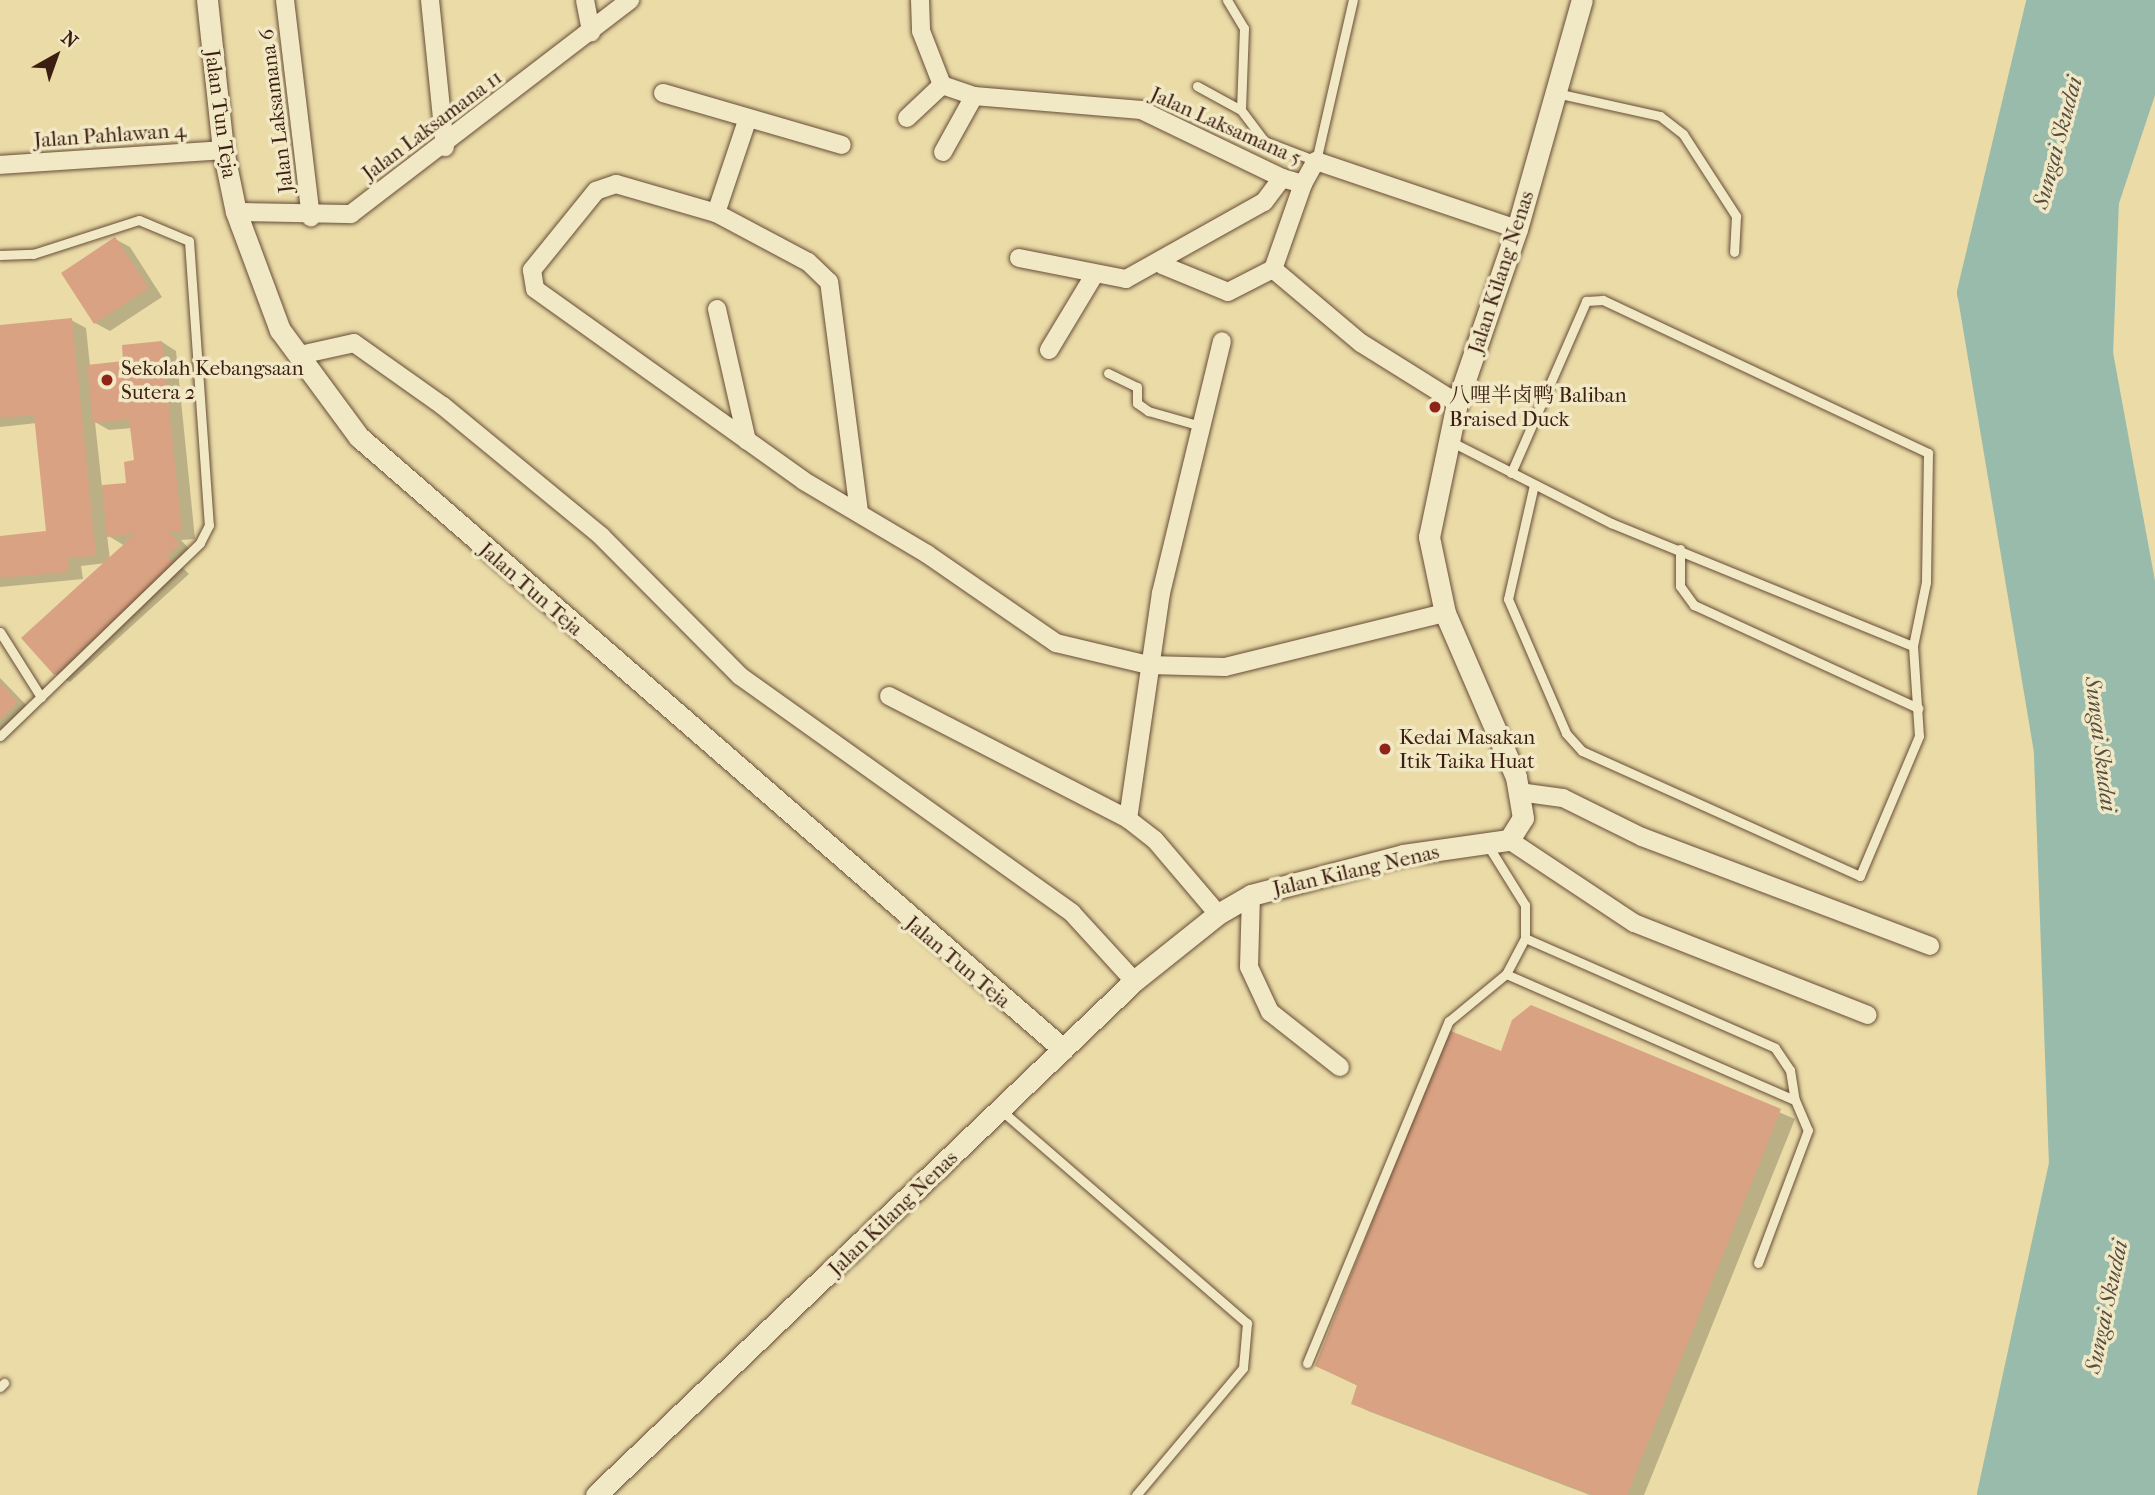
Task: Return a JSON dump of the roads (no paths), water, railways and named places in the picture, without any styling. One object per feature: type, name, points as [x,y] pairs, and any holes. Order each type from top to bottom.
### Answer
[{"type":"street","name":"Jalan Tun Teja","points":[[207,0],[223,150],[236,212],[280,330],[359,437],[1063,1049]]},
{"type":"street","name":"Jalan Laksamana 6","points":[[285,0],[311,217]]},
{"type":"street","points":[[430,0],[445,147]]},
{"type":"street","points":[[585,0],[591,32]]},
{"type":"street","name":"Jalan Laksamana 11","points":[[236,212],[311,217],[351,214],[445,147],[629,0]]},
{"type":"street","points":[[907,118],[942,85],[921,31],[920,0]]},
{"type":"street","name":"Jalan Kilang Nenas","points":[[596,1495],[1002,1111],[1135,981],[1218,914],[1251,895],[1403,855],[1509,840],[1523,818],[1519,792],[1445,613],[1429,537],[1457,403],[1517,229],[1583,0]]},
{"type":"street","name":"Jalan Laksamana 5","points":[[942,85],[974,96],[1141,110],[1282,178],[1304,184],[1316,161],[1517,229]]},
{"type":"street","points":[[663,93],[842,145]]},
{"type":"street","points":[[943,152],[974,96]]},
{"type":"street","points":[[716,213],[748,118]]},
{"type":"street","name":"Jalan Pahlawan 4","points":[[0,165],[223,150]]},
{"type":"street","points":[[1019,258],[1093,277],[1126,279],[1162,265],[1264,202],[1282,178]]},
{"type":"street","points":[[859,512],[829,282],[808,262],[716,213],[609,184],[589,198],[535,265],[531,279],[551,303],[747,441],[1056,643],[1148,665],[1226,667],[1445,613]]},
{"type":"street","points":[[1162,265],[1228,292],[1273,269],[1304,184]]},
{"type":"street","points":[[1273,269],[1361,343],[1457,403]]},
{"type":"street","points":[[1049,350],[1093,277]]},
{"type":"street","points":[[717,309],[747,441]]},
{"type":"street","points":[[1128,819],[1148,665],[1222,341]]},
{"type":"street","points":[[300,355],[354,343],[443,406],[601,536],[740,676],[1072,913],[1135,981]]},
{"type":"street","points":[[889,696],[1128,819],[1155,840],[1218,914]]},
{"type":"street","points":[[1519,792],[1563,798],[1642,837],[1930,946]]},
{"type":"street","points":[[1509,840],[1634,923],[1867,1015]]},
{"type":"street","points":[[1251,895],[1249,967],[1270,1012],[1340,1067]]},
{"type":"lane","points":[[1227,0],[1244,28],[1241,110]]},
{"type":"lane","points":[[1197,86],[1241,110],[1265,141],[1316,161],[1353,0]]},
{"type":"lane","points":[[1556,93],[1660,116],[1683,134],[1736,216],[1734,252]]},
{"type":"lane","points":[[0,255],[33,254],[139,220],[189,241],[209,525],[200,542],[0,736]]},
{"type":"lane","points":[[1511,473],[1586,301],[1603,299],[1928,453],[1926,582],[1913,646],[1919,736],[1860,876],[1582,751],[1566,733],[1508,599],[1534,485]]},
{"type":"lane","points":[[1108,373],[1137,387],[1137,403],[1148,411],[1201,426]]},
{"type":"lane","points":[[1448,440],[1534,485],[1913,646]]},
{"type":"lane","points":[[1680,549],[1680,586],[1694,605],[1918,708]]},
{"type":"lane","points":[[0,632],[41,697]]},
{"type":"lane","points":[[1307,1363],[1449,1021],[1506,974],[1525,938],[1525,905],[1486,843]]},
{"type":"lane","points":[[1525,938],[1775,1048],[1790,1070],[1795,1100],[1808,1130],[1758,1263]]},
{"type":"lane","points":[[1506,974],[1795,1100]]},
{"type":"lane","points":[[1002,1111],[1247,1323],[1243,1368],[1136,1495]]},
{"type":"water","name":"Sungai Skudai","points":[[2046,0],[2155,0],[2155,35],[2100,200],[2094,354],[2155,687],[2155,1430],[2141,1495],[1996,1495],[2068,1165],[2053,751],[1976,293]]},
{"type":"waterway","points":[[1996,1495],[2068,1165],[2053,751],[1976,293],[2046,0]]},
{"type":"waterway","points":[[2155,35],[2100,200],[2094,354],[2155,687]]},
{"type":"waterway","points":[[2141,1495],[2155,1430]]},
{"type":"place","name":"Sekolah Kebangsaan Sutera 2","points":[[107,380]]},
{"type":"place","name":"八哩半卤鸭 Baliban Braised Duck","points":[[1435,407]]},
{"type":"place","name":"Kedai Masakan Itik Taika Huat","points":[[1385,749]]}]
